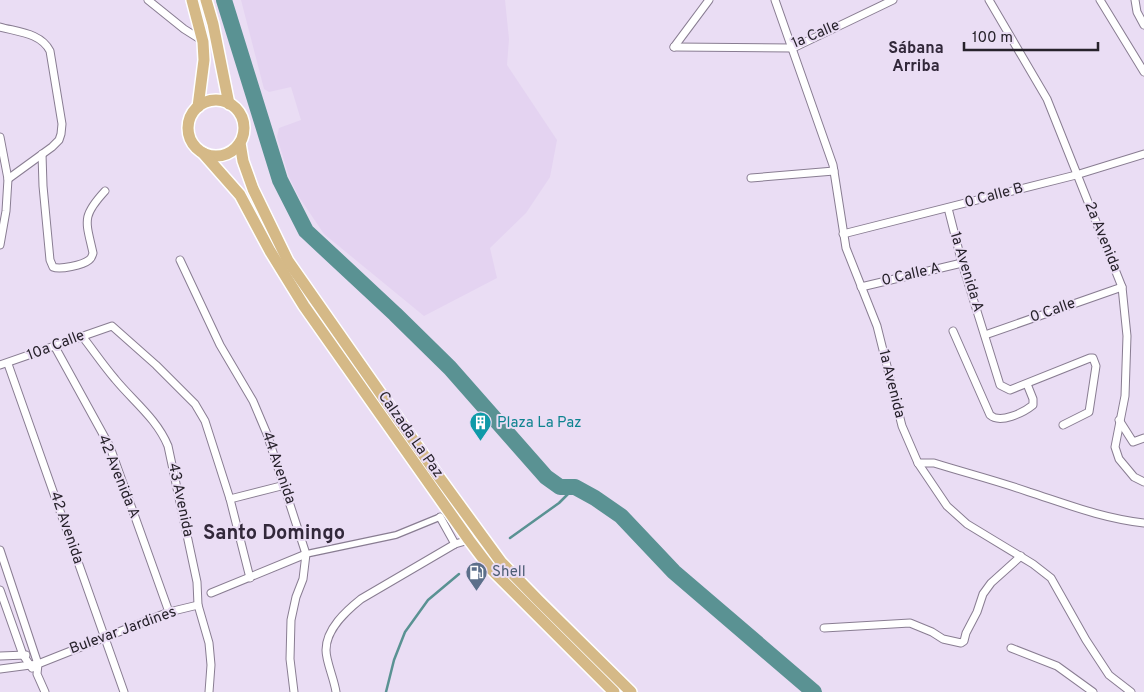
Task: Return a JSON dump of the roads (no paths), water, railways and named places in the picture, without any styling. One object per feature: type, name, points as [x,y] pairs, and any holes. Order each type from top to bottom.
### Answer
[{"type":"main road","points":[[192,0],[203,42],[204,73],[198,107]]},
{"type":"main road","points":[[206,0],[230,104]]},
{"type":"main road","points":[[213,100],[230,104],[236,108],[243,122],[244,130],[240,143],[234,150],[222,156],[216,157],[203,154],[196,149],[188,134],[190,118],[198,107],[205,102],[213,100]]},
{"type":"main road","name":"Calzada La Paz","points":[[240,143],[243,161],[253,189],[288,261],[439,477],[501,562],[631,692]]},
{"type":"main road","name":"Calzada La Paz","points":[[203,154],[240,196],[270,251],[304,306],[491,569],[614,692]]},
{"type":"street","points":[[148,0],[203,42]]},
{"type":"street","name":"1a Calle","points":[[709,0],[674,47],[793,48],[893,0]]},
{"type":"street","name":"1a Avenida","points":[[775,0],[833,164],[843,234],[850,261],[877,326],[902,426],[918,463],[947,506],[960,518],[1022,556],[1051,578],[1086,640],[1109,674],[1131,692]]},
{"type":"street","name":"2a Avenida","points":[[988,0],[1047,99],[1122,288],[1127,336],[1124,396],[1115,447],[1119,459],[1134,477],[1144,482]]},
{"type":"street","points":[[1100,0],[1144,72]]},
{"type":"street","points":[[1135,0],[1136,12],[1144,25]]},
{"type":"street","points":[[0,27],[46,42],[50,51],[62,124],[58,140],[52,147],[8,179]]},
{"type":"street","points":[[0,137],[8,179],[6,211],[0,245]]},
{"type":"street","points":[[42,154],[44,201],[50,260],[53,266],[60,269],[88,262],[92,258],[94,253],[86,220],[92,205],[105,191]]},
{"type":"street","name":"0 Calle B","points":[[843,234],[1076,175],[1144,154]]},
{"type":"street","points":[[751,178],[834,171]]},
{"type":"street","name":"1a Avenida A","points":[[948,208],[962,263],[1000,385],[1010,390],[1093,358],[1096,366],[1089,412],[1063,425]]},
{"type":"street","name":"44 Avenida","points":[[180,260],[220,344],[253,401],[267,434],[306,554],[303,579],[296,597],[291,620],[290,659],[294,692]]},
{"type":"street","name":"0 Calle A","points":[[861,286],[962,263]]},
{"type":"street","name":"0 Calle","points":[[985,335],[1122,288]]},
{"type":"street","name":"10a Calle","points":[[0,365],[8,364],[112,326],[156,365],[200,411],[205,421],[230,499]]},
{"type":"street","points":[[953,332],[993,418],[1003,418],[1033,405],[1033,399],[1027,384]]},
{"type":"street","name":"43 Avenida","points":[[82,336],[115,380],[145,411],[166,441],[190,544],[197,582],[198,605],[209,643],[211,665],[209,692]]},
{"type":"street","name":"42 Avenida A","points":[[55,347],[110,447],[169,612]]},
{"type":"street","name":"42 Avenida","points":[[8,364],[124,692]]},
{"type":"street","points":[[1119,420],[1133,442],[1144,438]]},
{"type":"street","points":[[918,463],[934,464],[1084,511],[1144,523]]},
{"type":"street","points":[[250,578],[230,499],[284,485]]},
{"type":"street","points":[[211,593],[306,554],[396,535],[440,517],[455,544]]},
{"type":"street","points":[[336,692],[326,651],[327,642],[336,624],[350,608],[361,599],[455,544],[469,540]]},
{"type":"street","points":[[0,550],[36,655],[38,664],[37,674]]},
{"type":"street","points":[[824,628],[910,623],[943,639],[961,643],[964,641],[987,588],[1022,556]]},
{"type":"street","points":[[0,590],[24,655],[29,665],[37,674],[45,692]]},
{"type":"street","name":"Bulevar Jardines","points":[[38,664],[169,612],[198,605]]},
{"type":"street","points":[[1011,648],[1057,666],[1092,692]]},
{"type":"street","points":[[0,656],[36,655],[48,659]]},
{"type":"street","points":[[0,669],[38,664]]},
{"type":"waterway","points":[[224,0],[280,180],[306,231],[450,368],[546,477],[560,487],[575,487],[621,516],[674,572],[814,692]]},
{"type":"waterway","points":[[510,538],[559,503],[575,487]]},
{"type":"waterway","points":[[386,692],[394,660],[405,632],[428,600],[459,574]]},
{"type":"place","name":"Plaza La Paz","points":[[481,442]]},
{"type":"place","name":"Shell","points":[[476,591]]},
{"type":"district","name":"Sábana Arriba","points":[[916,58]]},
{"type":"district","name":"Santo Domingo","points":[[274,534]]}]
